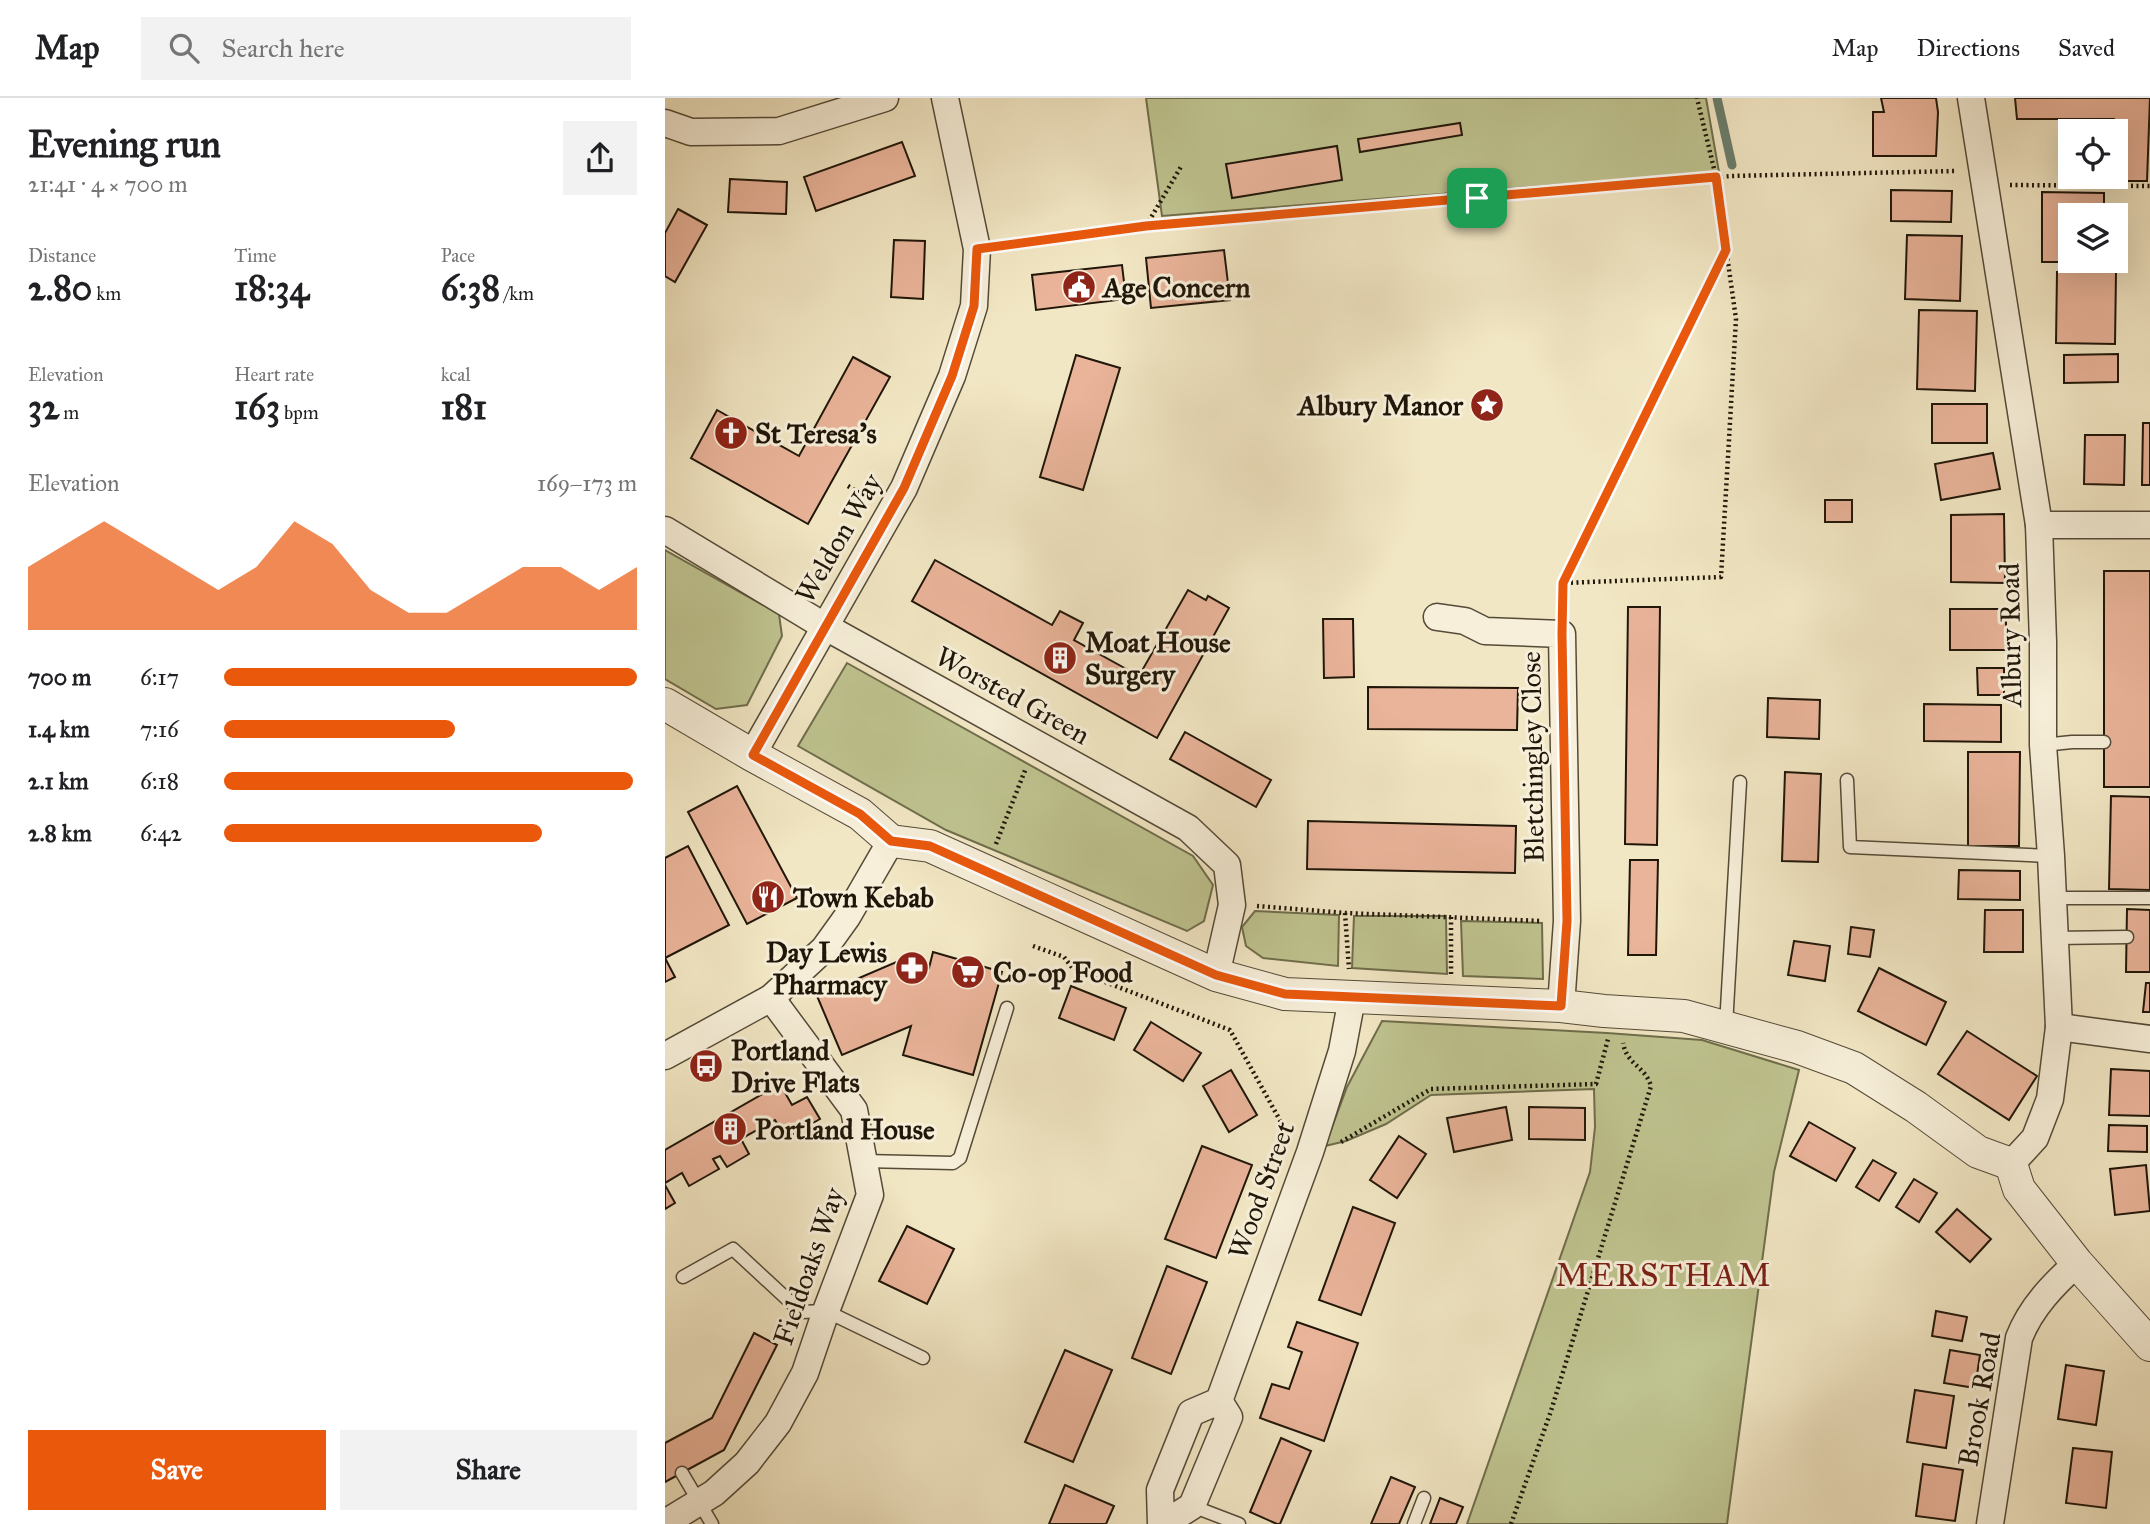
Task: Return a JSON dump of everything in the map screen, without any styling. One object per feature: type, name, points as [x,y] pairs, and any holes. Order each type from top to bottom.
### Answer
[{"type":"street","points":[[665,123],[691,132],[779,131],[885,98]]},
{"type":"street","name":"Weldon Way","points":[[753,755],[904,488],[952,376],[974,306],[977,249],[945,98]]},
{"type":"street","name":"Albury Road","points":[[1971,98],[2039,525],[2043,745],[2059,1027],[2050,1099],[2035,1138],[2011,1164]]},
{"type":"street","points":[[2039,525],[2150,525]]},
{"type":"street","name":"Worsted Green","points":[[665,530],[824,626],[1188,828],[1227,865],[1232,905],[1216,975]]},
{"type":"street","name":"Bletchingley Close","points":[[1437,617],[1465,621],[1485,631],[1562,634],[1567,921],[1561,1006]]},
{"type":"street","points":[[665,704],[860,814],[891,841],[930,846],[1216,975],[1285,994],[1561,1006],[1684,1016],[1797,1047],[1853,1068],[1916,1107],[1978,1152],[2011,1164],[2019,1189],[2077,1263],[2150,1345]]},
{"type":"street","points":[[665,1056],[771,998],[824,949],[891,841]]},
{"type":"street","name":"Fieldoaks Way","points":[[665,1523],[706,1513],[714,1493],[747,1463],[778,1423],[805,1373],[870,1195],[854,1111],[771,998]]},
{"type":"street","name":"Wood Street","points":[[1192,1506],[1229,1417],[1219,1401],[1310,1152],[1342,1051],[1352,998]]},
{"type":"street","points":[[2059,1027],[2150,1039]]},
{"type":"street","name":"Brook Road","points":[[1990,1524],[2019,1338],[2042,1298],[2077,1263]]},
{"type":"street","points":[[1192,1506],[1163,1524],[1160,1490],[1191,1413],[1219,1401]]},
{"type":"lane","points":[[2043,745],[2104,742]]},
{"type":"lane","points":[[1847,780],[1850,847],[2051,856]]},
{"type":"lane","points":[[1726,1027],[1740,782]]},
{"type":"lane","points":[[2052,898],[2150,898]]},
{"type":"lane","points":[[2053,938],[2127,937]]},
{"type":"lane","points":[[863,1161],[953,1163],[960,1158],[1007,1008]]},
{"type":"lane","points":[[683,1277],[733,1249],[801,1312],[826,1311],[923,1358]]},
{"type":"lane","points":[[682,1473],[706,1513]]},
{"type":"lane","points":[[1414,1524],[1424,1497]]},
{"type":"lane","points":[[1192,1506],[1238,1524]]},
{"type":"path","points":[[1563,583],[1721,577],[1736,319],[1716,177],[1697,98]]},
{"type":"path","points":[[1146,226],[1182,164]]},
{"type":"path","points":[[977,249],[1146,226],[1716,177],[1819,173],[2150,186]]},
{"type":"path","points":[[1562,634],[1563,583],[1726,250]]},
{"type":"path","points":[[994,850],[1036,744]]},
{"type":"path","points":[[1232,905],[1345,913],[1567,921]]},
{"type":"path","points":[[1345,913],[1352,998]]},
{"type":"path","points":[[1451,917],[1451,1003]]},
{"type":"path","points":[[1033,946],[1064,957],[1074,970],[1230,1030],[1292,1144],[1310,1152],[1328,1150],[1431,1089],[1596,1084],[1611,1029]]},
{"type":"path","points":[[1511,1524],[1551,1411],[1651,1086],[1648,1076],[1625,1054],[1622,1035]]},
{"type":"green space","points":[[1146,98],[1706,98],[1719,172],[1162,216]]},
{"type":"green space","points":[[665,550],[779,614],[782,636],[747,705],[716,709],[665,679]]},
{"type":"green space","points":[[847,663],[1193,856],[1213,885],[1204,921],[1187,931],[946,830],[798,746]]},
{"type":"green space","points":[[1255,911],[1339,915],[1338,966],[1263,958],[1246,946],[1242,927]]},
{"type":"green space","points":[[1354,916],[1446,916],[1447,974],[1352,968]]},
{"type":"green space","points":[[1461,921],[1542,923],[1543,979],[1463,976]]},
{"type":"green space","points":[[1382,1021],[1702,1040],[1799,1070],[1774,1172],[1727,1524],[1467,1524],[1590,1172],[1595,1127],[1594,1089],[1431,1095],[1386,1124],[1346,1141],[1325,1146],[1347,1087]]},
{"type":"building","points":[[1881,98],[1936,98],[1936,156],[1873,156],[1873,112],[1884,112]]},
{"type":"building","points":[[2015,98],[2150,98],[2147,181],[2128,181],[2128,119],[2017,119]]},
{"type":"building","points":[[1460,123],[1462,135],[1360,152],[1358,139]]},
{"type":"building","points":[[902,142],[915,176],[816,211],[804,177]]},
{"type":"building","points":[[1337,146],[1342,180],[1232,198],[1226,164]]},
{"type":"building","points":[[730,179],[787,182],[786,214],[728,212]]},
{"type":"building","points":[[1891,190],[1952,191],[1951,222],[1891,221]]},
{"type":"building","points":[[2042,192],[2104,193],[2104,203],[2058,203],[2058,262],[2042,262]]},
{"type":"building","points":[[678,209],[707,225],[675,282],[665,276],[665,233]]},
{"type":"building","points":[[1907,235],[1962,236],[1960,301],[1905,299]]},
{"type":"building","points":[[894,240],[925,241],[923,299],[891,297]]},
{"type":"building","points":[[1224,250],[1230,300],[1151,308],[1146,258]]},
{"type":"building","name":"Age Concern","points":[[1122,265],[1126,299],[1036,310],[1032,275]]},
{"type":"building","points":[[2057,272],[2116,273],[2115,344],[2056,343]]},
{"type":"building","points":[[1919,310],[1977,311],[1975,391],[1917,389]]},
{"type":"building","points":[[2118,354],[2118,382],[2064,383],[2064,355]]},
{"type":"building","points":[[1076,355],[1120,368],[1083,490],[1040,477]]},
{"type":"building","name":"St Teresa's","points":[[853,357],[890,377],[808,524],[691,458],[717,410],[799,456]]},
{"type":"building","points":[[1932,404],[1987,404],[1987,443],[1932,443]]},
{"type":"building","points":[[2143,423],[2150,423],[2150,485],[2142,485]]},
{"type":"building","points":[[2085,435],[2125,435],[2124,485],[2084,484]]},
{"type":"building","points":[[1993,453],[2000,489],[1941,500],[1935,464]]},
{"type":"building","points":[[1825,500],[1852,500],[1852,522],[1825,522]]},
{"type":"building","points":[[2004,514],[2005,583],[1951,582],[1951,515]]},
{"type":"building","name":"Moat House Surgery","points":[[935,560],[1052,625],[1060,611],[1083,623],[1074,640],[1139,676],[1188,590],[1206,600],[1208,596],[1229,608],[1157,738],[912,601]]},
{"type":"building","points":[[2104,571],[2150,571],[2150,787],[2104,787]]},
{"type":"building","points":[[1628,607],[1660,607],[1657,845],[1625,844]]},
{"type":"building","points":[[1950,609],[2006,609],[2006,650],[1950,650]]},
{"type":"building","points":[[1323,619],[1353,619],[1354,677],[1324,678]]},
{"type":"building","points":[[1977,668],[2004,668],[2004,695],[1978,695]]},
{"type":"building","points":[[1368,687],[1518,688],[1517,730],[1368,729]]},
{"type":"building","points":[[1768,698],[1820,700],[1819,739],[1767,737]]},
{"type":"building","points":[[1924,704],[2001,705],[2001,742],[1924,741]]},
{"type":"building","points":[[1185,732],[1271,780],[1256,807],[1170,759]]},
{"type":"building","points":[[1968,752],[2020,752],[2019,846],[1968,846]]},
{"type":"building","points":[[1785,772],[1821,774],[1818,862],[1782,861]]},
{"type":"building","points":[[737,786],[797,898],[747,924],[688,812]]},
{"type":"building","points":[[2111,796],[2150,797],[2150,890],[2109,889]]},
{"type":"building","points":[[1308,821],[1516,826],[1515,873],[1307,869]]},
{"type":"building","points":[[688,846],[729,925],[665,958],[665,858]]},
{"type":"building","points":[[1630,860],[1658,860],[1656,955],[1628,955]]},
{"type":"building","points":[[1959,870],[2020,871],[2020,900],[1958,899]]},
{"type":"building","points":[[2127,909],[2150,910],[2150,972],[2126,972]]},
{"type":"building","points":[[1985,910],[2023,910],[2023,952],[1984,952]]},
{"type":"building","points":[[1851,927],[1874,930],[1870,957],[1848,954]]},
{"type":"building","points":[[1794,941],[1830,946],[1825,981],[1788,975]]},
{"type":"building","points":[[933,952],[1002,972],[973,1075],[903,1055],[911,1026],[842,1055],[817,996],[901,960],[929,968]]},
{"type":"building","points":[[665,958],[675,977],[665,982]]},
{"type":"building","points":[[1879,968],[1946,1002],[1926,1045],[1858,1011]]},
{"type":"building","points":[[2146,983],[2150,983],[2150,1012],[2143,1012]]},
{"type":"building","points":[[1071,986],[1126,1008],[1114,1040],[1059,1018]]},
{"type":"building","points":[[1151,1022],[1201,1053],[1183,1081],[1134,1050]]},
{"type":"building","points":[[1967,1031],[2037,1076],[2009,1120],[1938,1074]]},
{"type":"building","points":[[2111,1069],[2150,1071],[2150,1116],[2109,1115]]},
{"type":"building","points":[[1231,1070],[1257,1115],[1229,1132],[1203,1086]]},
{"type":"building","name":"Portland House","points":[[780,1084],[792,1105],[807,1097],[820,1119],[786,1138],[775,1120],[741,1139],[749,1154],[727,1167],[720,1156],[713,1159],[719,1169],[689,1186],[682,1173],[665,1183],[665,1150]]},
{"type":"building","points":[[1506,1107],[1512,1140],[1454,1152],[1447,1118]]},
{"type":"building","points":[[1529,1107],[1585,1108],[1585,1140],[1529,1139]]},
{"type":"building","points":[[1809,1122],[1855,1148],[1836,1181],[1790,1156]]},
{"type":"building","points":[[2109,1125],[2147,1126],[2147,1152],[2108,1151]]},
{"type":"building","points":[[1399,1136],[1426,1154],[1397,1198],[1370,1180]]},
{"type":"building","points":[[1202,1146],[1252,1165],[1216,1258],[1165,1239]]},
{"type":"building","points":[[1873,1160],[1896,1173],[1879,1201],[1856,1187]]},
{"type":"building","points":[[2146,1165],[2150,1211],[2115,1215],[2110,1169]]},
{"type":"building","points":[[1914,1179],[1937,1193],[1919,1222],[1896,1207]]},
{"type":"building","points":[[665,1185],[675,1203],[665,1209]]},
{"type":"building","points":[[1353,1207],[1395,1223],[1361,1315],[1319,1300]]},
{"type":"building","points":[[1957,1209],[1991,1239],[1970,1262],[1936,1232]]},
{"type":"building","points":[[907,1226],[954,1249],[927,1304],[879,1281]]},
{"type":"building","points":[[1167,1266],[1207,1282],[1171,1374],[1132,1358]]},
{"type":"building","points":[[1936,1311],[1967,1317],[1962,1341],[1932,1336]]},
{"type":"building","points":[[1297,1322],[1358,1343],[1324,1441],[1260,1418],[1272,1384],[1289,1389],[1302,1352],[1288,1347]]},
{"type":"building","points":[[754,1333],[777,1345],[724,1450],[665,1482],[665,1443],[712,1418]]},
{"type":"building","points":[[1065,1350],[1112,1370],[1073,1462],[1025,1442]]},
{"type":"building","points":[[1950,1350],[1980,1355],[1975,1388],[1944,1383]]},
{"type":"building","points":[[2066,1365],[2104,1371],[2096,1425],[2058,1419]]},
{"type":"building","points":[[1915,1390],[1954,1396],[1946,1448],[1907,1442]]},
{"type":"building","points":[[1281,1438],[1311,1451],[1280,1524],[1277,1524],[1250,1512]]},
{"type":"building","points":[[2073,1448],[2112,1452],[2106,1508],[2066,1503]]},
{"type":"building","points":[[1923,1464],[1963,1470],[1955,1521],[1916,1516]]},
{"type":"building","points":[[1391,1477],[1415,1487],[1399,1524],[1371,1524]]},
{"type":"building","points":[[1065,1485],[1114,1506],[1106,1524],[1049,1524]]},
{"type":"building","points":[[1440,1498],[1463,1507],[1456,1524],[1430,1524]]},
{"type":"waterway","points":[[1717,98],[1732,165]]},
{"type":"place","name":"Age Concern","points":[[1079,287]]},
{"type":"place","name":"Albury Manor","points":[[1487,405]]},
{"type":"place","name":"St Teresa's","points":[[731,433]]},
{"type":"place","name":"Moat House Surgery","points":[[1060,658]]},
{"type":"place","name":"Town Kebab","points":[[768,897]]},
{"type":"place","name":"Day Lewis Pharmacy","points":[[912,968]]},
{"type":"place","name":"Co-op Food","points":[[968,972]]},
{"type":"place","name":"Portland Drive Flats","points":[[706,1066]]},
{"type":"place","name":"Portland House","points":[[730,1129]]},
{"type":"district","name":"MERSTHAM","points":[[1664,1275]]},
{"type":"route","points":[[1716,177],[1726,250],[1563,583],[1567,921],[1561,1006],[1285,994],[1216,975],[930,846],[891,841],[860,814],[753,755],[904,488],[952,376],[974,306],[977,249],[1146,226],[1477,198],[1716,177]]}]
